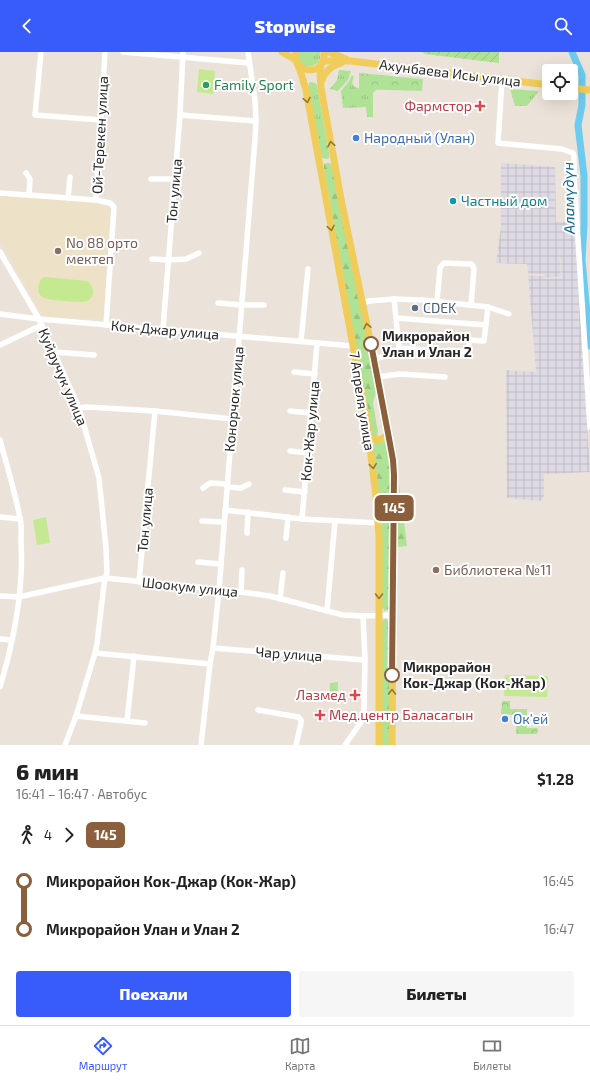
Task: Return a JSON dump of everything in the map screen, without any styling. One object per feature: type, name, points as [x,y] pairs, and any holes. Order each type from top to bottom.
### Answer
[{"type":"main road","points":[[282,52],[296,62]]},
{"type":"main road","name":"7 Апреля улица","points":[[296,52],[296,62],[304,85],[319,162],[369,436],[379,537],[379,745]]},
{"type":"main road","name":"7 Апреля улица","points":[[324,52],[320,73],[321,84],[334,160],[393,460],[392,745]]},
{"type":"main road","name":"Ахунбаева Исы улица","points":[[329,52],[352,61]]},
{"type":"main road","points":[[321,84],[323,77],[328,70],[340,63],[352,61]]},
{"type":"main road","name":"Ахунбаева Исы улица","points":[[296,62],[307,70],[315,69],[322,63],[352,61],[542,84]]},
{"type":"main road","points":[[578,89],[590,90]]},
{"type":"main road","points":[[319,162],[334,160]]},
{"type":"main road","points":[[369,436],[379,440],[385,437],[388,433]]},
{"type":"street","points":[[41,52],[35,115],[101,120]]},
{"type":"street","name":"Ой-Терекен улица","points":[[105,52],[96,200],[110,203],[114,207],[106,324]]},
{"type":"street","points":[[123,52],[183,54],[249,63]]},
{"type":"street","name":"Конорчок улица","points":[[201,745],[219,590],[256,121],[255,100],[248,52]]},
{"type":"street","name":"Тон улица","points":[[163,329],[180,115],[183,54]]},
{"type":"street","points":[[502,80],[498,143],[562,149],[572,153],[574,156],[590,427]]},
{"type":"street","points":[[180,115],[256,121]]},
{"type":"street","points":[[26,172],[30,179],[29,195]]},
{"type":"street","points":[[68,198],[70,177]]},
{"type":"street","points":[[151,179],[175,179]]},
{"type":"street","points":[[0,193],[96,200]]},
{"type":"street","name":"Куйручук улица","points":[[0,252],[2,261],[39,319],[79,408],[100,484],[107,572],[104,584],[95,653],[76,716],[65,745]]},
{"type":"street","points":[[152,259],[186,259],[199,253]]},
{"type":"street","points":[[437,301],[440,268],[442,265],[444,263],[472,264],[474,269],[471,305]]},
{"type":"street","points":[[300,341],[308,268]]},
{"type":"street","points":[[362,303],[394,299],[437,301],[488,307],[509,314]]},
{"type":"street","points":[[374,359],[397,353],[399,348],[394,299]]},
{"type":"street","points":[[218,303],[264,305]]},
{"type":"street","points":[[448,350],[468,352],[469,340],[484,341],[488,307]]},
{"type":"street","name":"Кок-Джар улица","points":[[0,314],[39,319],[353,346]]},
{"type":"street","points":[[396,318],[486,325]]},
{"type":"street","points":[[0,345],[42,325]]},
{"type":"street","name":"Кок-Жар улица","points":[[302,519],[317,343]]},
{"type":"street","points":[[399,348],[427,350]]},
{"type":"street","points":[[54,352],[94,355]]},
{"type":"street","points":[[294,372],[315,374]]},
{"type":"street","points":[[377,377],[400,374],[445,377]]},
{"type":"street","points":[[79,408],[87,407],[155,411],[232,419]]},
{"type":"street","name":"Тон улица","points":[[139,582],[155,411]]},
{"type":"street","points":[[290,411],[311,414]]},
{"type":"street","points":[[0,440],[20,519],[22,563],[19,597],[10,654],[0,687]]},
{"type":"street","points":[[290,451],[308,453]]},
{"type":"street","points":[[203,488],[210,483],[241,488],[249,484]]},
{"type":"street","points":[[285,490],[305,492]]},
{"type":"street","points":[[225,510],[302,519],[378,523]]},
{"type":"street","points":[[247,533],[248,512]]},
{"type":"street","points":[[0,517],[20,519]]},
{"type":"street","points":[[286,538],[288,517]]},
{"type":"street","points":[[202,520],[224,522]]},
{"type":"street","points":[[327,611],[335,521]]},
{"type":"street","points":[[198,562],[221,564]]},
{"type":"street","points":[[241,592],[242,570]]},
{"type":"street","points":[[280,599],[283,573]]},
{"type":"street","name":"Шоокум улица","points":[[0,596],[19,597],[105,578],[270,596],[343,615],[392,615]]},
{"type":"street","points":[[345,745],[361,722],[364,708],[366,660],[363,616]]},
{"type":"street","points":[[0,639],[12,640]]},
{"type":"street","name":"Чар улица","points":[[213,648],[366,660]]},
{"type":"street","points":[[95,653],[210,664]]},
{"type":"street","points":[[127,721],[134,656]]},
{"type":"street","points":[[258,710],[298,717],[301,720],[301,723],[296,745]]},
{"type":"street","points":[[76,716],[145,723]]},
{"type":"shaded area","points":[[501,163],[555,167],[556,222],[574,222],[590,472],[544,474],[544,496],[541,501],[507,498],[506,370],[536,372],[528,275],[543,276],[545,279],[562,278],[559,246],[561,277],[545,278],[543,274],[528,274],[527,264],[496,263],[501,227]]},
{"type":"shaded area","name":"No 88 орто мектеп","points":[[0,195],[95,202],[111,210],[105,320],[43,316],[0,240]]},
{"type":"green space","points":[[299,52],[320,52],[319,61],[312,66],[304,66],[299,59]]},
{"type":"green space","points":[[422,52],[499,52],[499,63],[425,54]]},
{"type":"green space","name":"Family Sport","points":[[199,69],[215,71],[213,94],[197,92]]},
{"type":"green space","points":[[339,70],[351,71],[348,80],[338,91],[330,89],[337,80]]},
{"type":"green space","points":[[359,73],[423,79],[422,91],[359,89]]},
{"type":"green space","points":[[352,75],[354,77],[352,84],[357,88],[378,88],[373,93],[373,117],[367,117],[366,107],[343,108],[341,91]]},
{"type":"green space","points":[[311,82],[317,85],[329,153],[328,159],[322,158],[308,87],[309,83]]},
{"type":"green space","points":[[510,89],[539,91],[527,106],[515,106]]},
{"type":"green space","points":[[330,163],[332,166],[369,351],[376,392],[373,403],[378,432],[377,436],[375,437],[372,435],[324,169],[324,164]]},
{"type":"green space","points":[[44,277],[87,281],[91,285],[93,291],[92,297],[87,301],[82,302],[44,298],[38,291],[41,279]]},
{"type":"green space","points":[[377,441],[386,442],[387,445],[391,503],[389,609],[385,611],[382,607],[373,446]]},
{"type":"green space","points":[[399,485],[407,546],[397,547]]},
{"type":"green space","points":[[46,517],[50,543],[37,545],[33,520]]},
{"type":"green space","points":[[385,619],[390,623],[390,745],[382,745],[382,623]]},
{"type":"green space","points":[[505,675],[548,676],[547,697],[504,696]]},
{"type":"green space","points":[[338,682],[337,700],[329,699],[330,683]]},
{"type":"green space","points":[[502,701],[510,701],[510,709],[527,709],[527,728],[538,728],[537,734],[516,734],[517,715],[501,714]]},
{"type":"waterway","name":"Аламүдүн","points":[[572,52],[582,75],[582,105],[578,125],[584,176],[582,260],[590,346]]},
{"type":"bus line","name":"145","points":[[371,344],[393,460],[394,475],[392,675]]},
{"type":"place","name":"Family Sport","points":[[206,85]]},
{"type":"place","name":"Фармстор","points":[[480,106]]},
{"type":"place","name":"Народный (Улан)","points":[[356,138]]},
{"type":"place","name":"Частный дом","points":[[453,201]]},
{"type":"place","name":"No 88 орто мектеп","points":[[58,251]]},
{"type":"place","name":"CDEK","points":[[415,308]]},
{"type":"place","name":"Микрорайон Улан и Улан 2","points":[[371,344]]},
{"type":"place","name":"Библиотека №11","points":[[436,570]]},
{"type":"place","name":"Микрорайон Кок-Джар (Кок-Жар)","points":[[392,675]]},
{"type":"place","name":"Лазмед","points":[[355,695]]},
{"type":"place","name":"Мед.центр Баласагын","points":[[320,715]]},
{"type":"place","name":"Ок'ей","points":[[505,719]]}]
